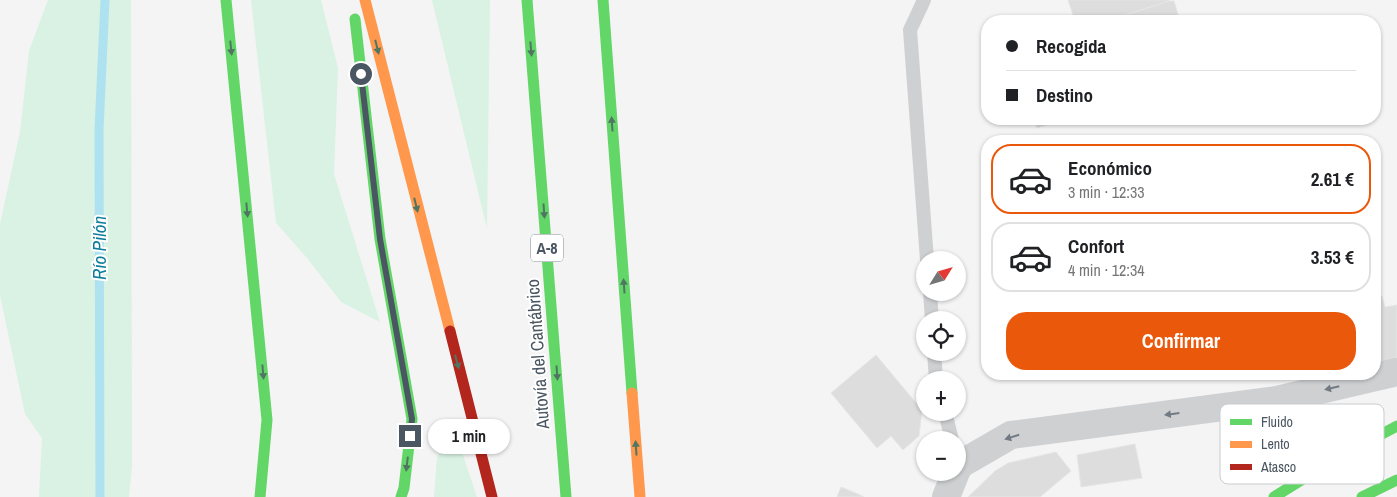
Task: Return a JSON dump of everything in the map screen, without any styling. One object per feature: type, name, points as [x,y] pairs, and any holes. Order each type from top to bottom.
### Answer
[{"type":"main road","points":[[226,0],[267,420],[260,497]]},
{"type":"main road","points":[[365,0],[492,497]]},
{"type":"main road","name":"Autovía del Cantábrico","points":[[527,0],[566,497]]},
{"type":"main road","points":[[603,0],[640,497]]},
{"type":"main road","points":[[354,10],[380,239],[412,419],[404,488],[401,497]]},
{"type":"main road","points":[[1384,433],[1397,426]]},
{"type":"main road","points":[[1362,497],[1397,480]]},
{"type":"main road","points":[[1274,497],[1295,484]]},
{"type":"street","points":[[1381,376],[1397,372]]},
{"type":"street","points":[[1247,404],[1277,400],[1363,380]]},
{"type":"street","points":[[966,456],[1011,435],[1220,408]]},
{"type":"street","points":[[946,497],[950,481]]},
{"type":"lane","points":[[924,0],[910,30],[926,251]]},
{"type":"green space","points":[[48,0],[131,0],[132,466],[129,497],[39,497],[42,438],[25,414],[0,295],[0,224],[20,132],[29,51]]},
{"type":"green space","points":[[251,0],[321,0],[338,68],[334,174],[380,322],[341,302],[307,258],[276,223]]},
{"type":"green space","points":[[432,0],[490,0],[487,229]]},
{"type":"green space","points":[[450,440],[461,449],[477,497],[434,497],[437,457]]},
{"type":"building","points":[[1068,0],[1169,0],[1126,15],[1073,15]]},
{"type":"building","points":[[1174,1],[1178,15],[1126,15]]},
{"type":"building","points":[[1036,125],[1047,125],[1037,128]]},
{"type":"building","points":[[1381,296],[1385,307],[1397,305],[1397,359],[1381,362]]},
{"type":"building","points":[[876,355],[916,403],[916,421],[921,421],[920,431],[916,431],[916,439],[903,450],[891,436],[877,448],[831,393]]},
{"type":"building","points":[[1135,444],[1142,478],[1081,487],[1077,455]]},
{"type":"building","points":[[1056,452],[1071,471],[1040,497],[968,497],[995,471],[1008,463]]},
{"type":"building","points":[[841,487],[858,494],[864,497],[837,497]]},
{"type":"waterway","name":"Río Pilón","points":[[100,497],[99,130],[105,0]]},
{"type":"traffic: fast","points":[[226,0],[267,420],[260,497]]},
{"type":"traffic: fast","points":[[527,0],[566,497]]},
{"type":"traffic: fast","points":[[603,0],[632,393]]},
{"type":"traffic: fast","points":[[355,19],[380,239],[412,419],[404,488],[401,497]]},
{"type":"traffic: fast","points":[[1384,433],[1397,426]]},
{"type":"traffic: fast","points":[[1362,497],[1397,480]]},
{"type":"traffic: fast","points":[[1274,497],[1295,484]]},
{"type":"traffic: slow","points":[[365,0],[450,331]]},
{"type":"traffic: slow","points":[[632,393],[640,497]]},
{"type":"traffic: jam","points":[[450,331],[492,497]]},
{"type":"route","points":[[361,74],[380,239],[412,419],[410,436]]}]
